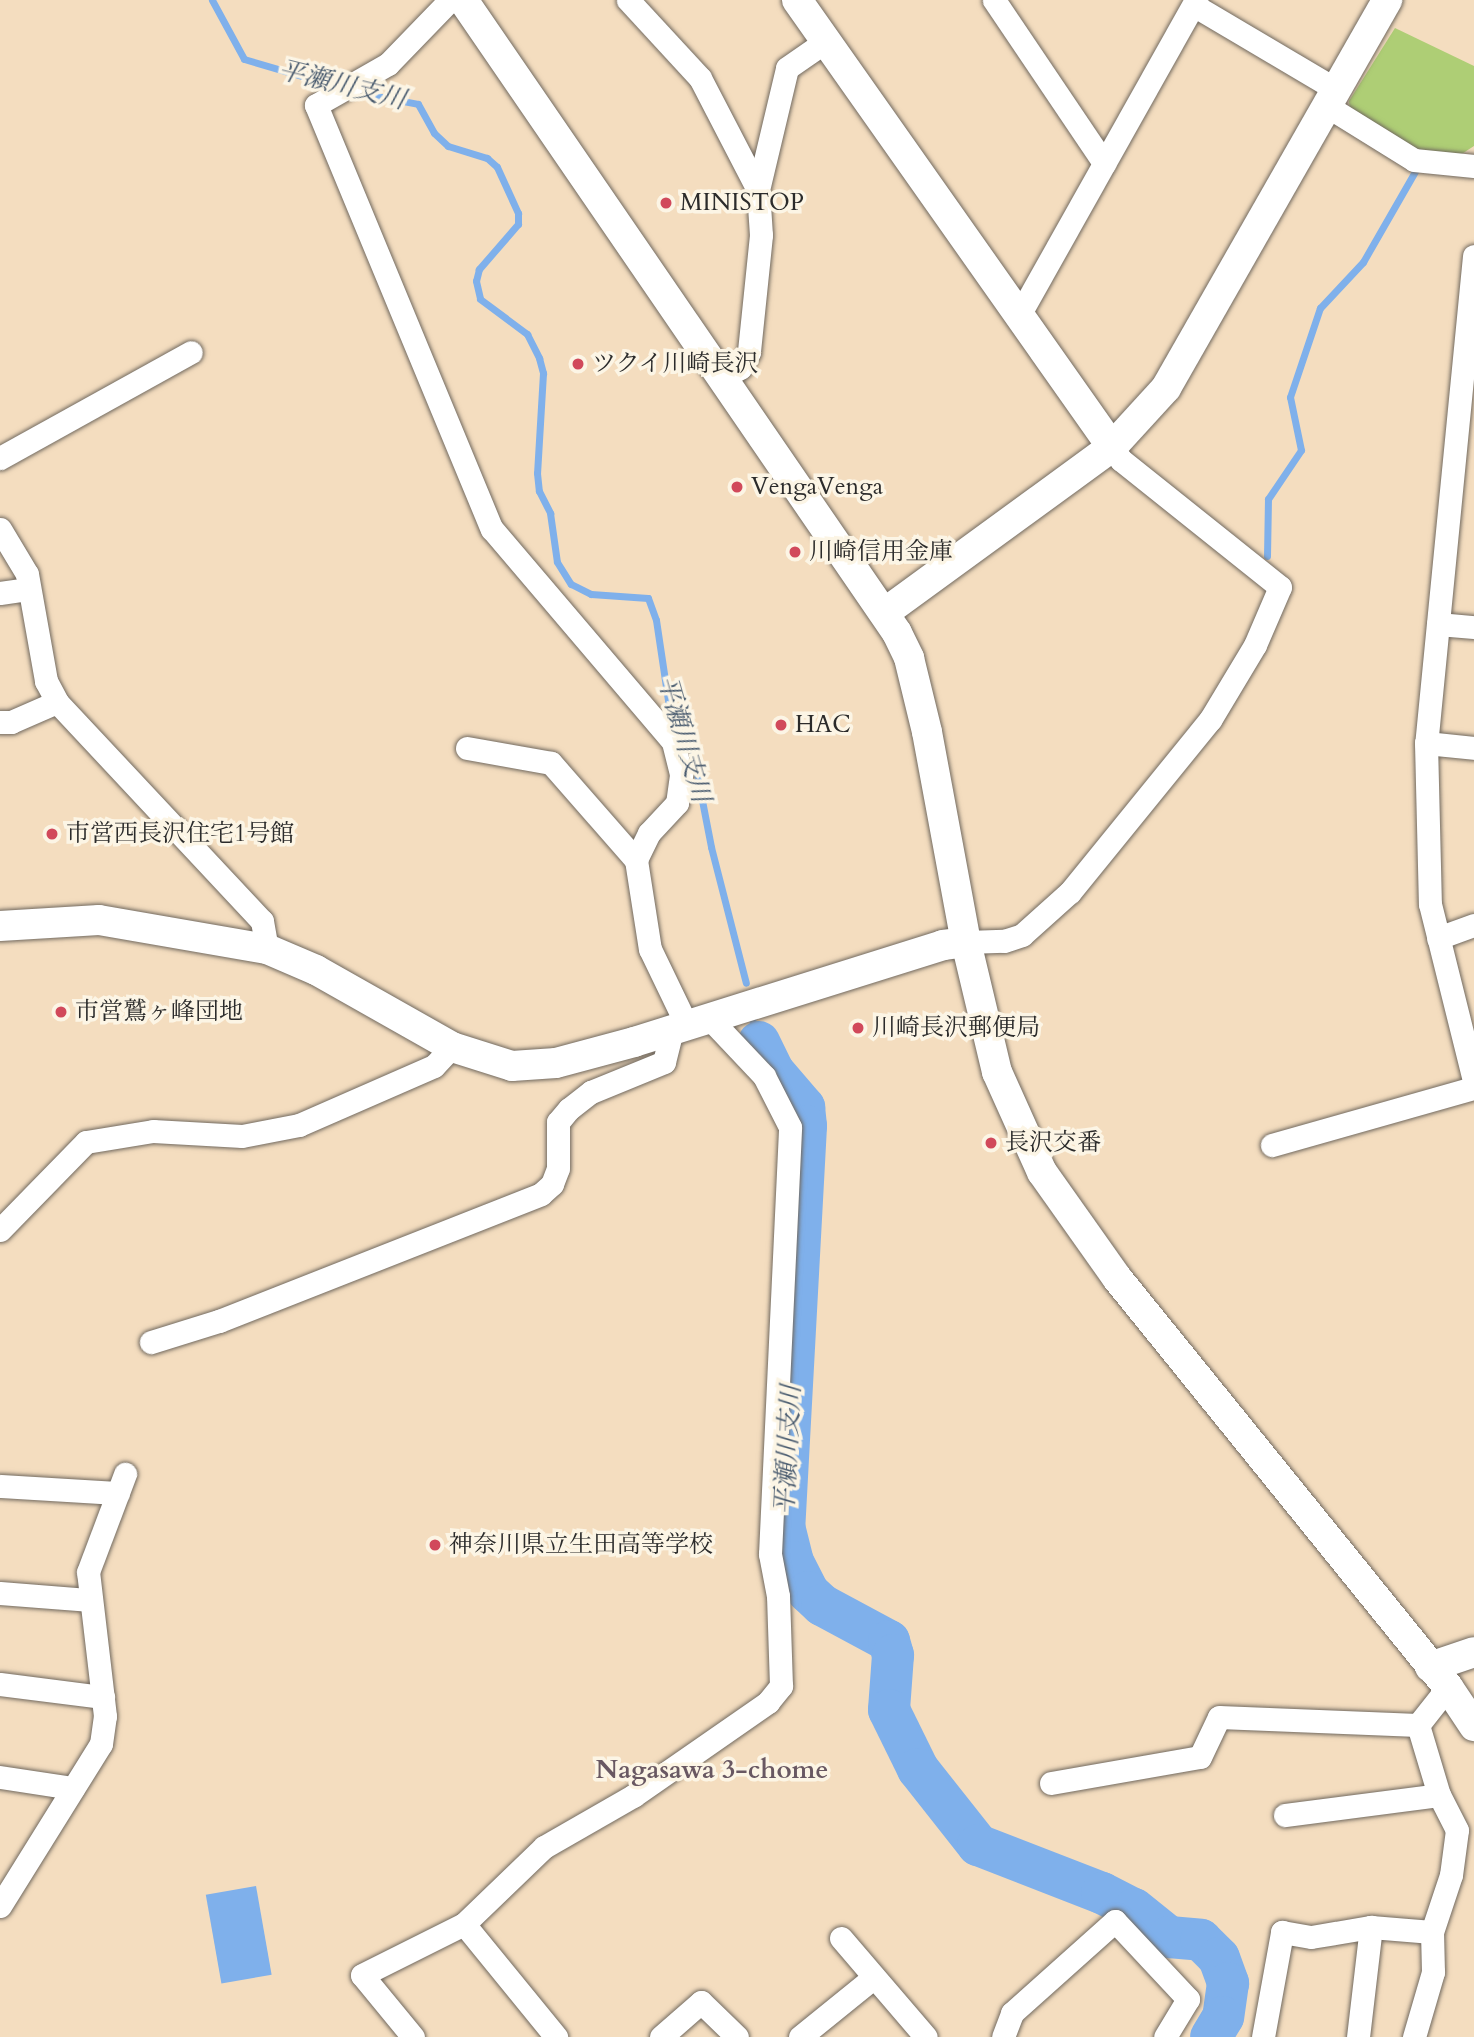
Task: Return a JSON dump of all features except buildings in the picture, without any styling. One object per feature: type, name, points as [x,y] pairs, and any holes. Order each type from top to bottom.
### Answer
[{"type":"street","points":[[450,0],[388,64],[316,105],[492,529],[673,742],[681,775],[677,803],[649,833],[636,860]]},
{"type":"street","points":[[463,0],[722,378],[887,611],[909,658],[924,719],[966,942],[997,1072],[1042,1172],[1206,1392],[1439,1677],[1474,1726]]},
{"type":"street","points":[[628,0],[700,78],[758,190]]},
{"type":"street","points":[[0,926],[99,919],[267,949],[316,970],[452,1047],[499,1065],[541,1066],[700,1023],[943,945],[1004,941],[1022,936],[1070,892],[1210,720],[1255,645],[1280,587],[1121,460],[797,0]]},
{"type":"street","points":[[994,0],[1104,163]]},
{"type":"street","points":[[887,611],[1112,447],[1166,387],[1387,0]]},
{"type":"street","points":[[1018,317],[1195,3],[1332,98],[1414,160],[1474,166]]},
{"type":"street","points":[[722,378],[740,369],[749,352],[761,235],[758,190],[787,68],[826,41]]},
{"type":"street","points":[[1474,263],[1426,743],[1430,904],[1474,1080]]},
{"type":"street","points":[[0,458],[191,352]]},
{"type":"street","points":[[0,528],[27,574],[46,681],[57,702],[262,921],[267,949]]},
{"type":"street","points":[[0,593],[29,589]]},
{"type":"street","points":[[1438,624],[1474,627]]},
{"type":"street","points":[[0,722],[12,722],[57,702]]},
{"type":"street","points":[[1426,743],[1474,748]]},
{"type":"street","points":[[413,2037],[362,1975],[464,1924],[544,1847],[633,1796],[768,1702],[781,1686],[778,1596],[770,1554],[790,1127],[764,1076],[700,1023],[650,949],[636,860],[551,763],[467,748]]},
{"type":"street","points":[[1438,938],[1474,925]]},
{"type":"street","points":[[151,1342],[219,1321],[541,1194],[552,1184],[558,1168],[558,1122],[569,1109],[592,1093],[664,1062],[700,1023]]},
{"type":"street","points":[[0,1230],[86,1142],[153,1131],[242,1136],[299,1125],[434,1066],[452,1047]]},
{"type":"street","points":[[1272,1144],[1474,1088]]},
{"type":"street","points":[[0,1486],[121,1484],[88,1573],[88,1600],[103,1697],[101,1744],[0,1906]]},
{"type":"street","points":[[0,1593],[88,1600]]},
{"type":"street","points":[[1414,2037],[1433,1972],[1432,1932],[1451,1875],[1457,1830],[1439,1795],[1418,1725],[1439,1677],[1474,1652]]},
{"type":"street","points":[[0,1684],[103,1697]]},
{"type":"street","points":[[1051,1783],[1200,1757],[1219,1717],[1418,1725]]},
{"type":"street","points":[[0,1777],[72,1788]]},
{"type":"street","points":[[1285,1815],[1439,1795]]},
{"type":"street","points":[[1003,2037],[1012,2012],[1115,1921],[1188,1999],[1165,2037]]},
{"type":"street","points":[[464,1924],[556,2037]]},
{"type":"street","points":[[1263,2037],[1282,1932],[1311,1937],[1371,1927],[1432,1932]]},
{"type":"street","points":[[1358,2037],[1371,1927]]},
{"type":"street","points":[[841,1938],[926,2037]]},
{"type":"street","points":[[800,2037],[874,1977]]},
{"type":"street","points":[[661,2037],[701,2003],[737,2037]]},
{"type":"green space","points":[[1395,28],[1474,66],[1474,146],[1457,157],[1418,150],[1350,112],[1349,101]]},
{"type":"water","points":[[256,1886],[272,1975],[221,1983],[206,1895]]},
{"type":"waterway","name":"平瀬川支川","points":[[212,0],[244,59],[339,87]]},
{"type":"waterway","name":"平瀬川支川","points":[[350,91],[418,104],[434,133],[448,146],[487,158],[497,167],[518,213],[518,224],[479,269],[476,281],[480,299],[527,334],[539,358],[543,373],[537,473],[539,491],[550,513],[557,562],[571,584],[591,594],[648,598],[656,620],[669,707],[692,749],[711,847],[746,983]]},
{"type":"waterway","points":[[1267,556],[1268,499],[1301,450],[1290,397],[1320,308],[1363,262],[1416,170]]},
{"type":"waterway","name":"平瀬川支川","points":[[751,1016],[759,1042]]},
{"type":"waterway","name":"平瀬川支川","points":[[759,1042],[773,1071],[804,1107],[806,1126],[784,1526],[793,1562],[808,1592],[822,1605],[889,1641],[893,1655],[889,1710],[918,1769],[978,1845],[1102,1893],[1134,1909],[1169,1937],[1201,1940],[1219,1958],[1228,1983],[1223,2017],[1211,2037]]},
{"type":"place","name":"MINISTOP","points":[[666,203]]},
{"type":"place","name":"ツクイ川崎長沢","points":[[578,364]]},
{"type":"place","name":"VengaVenga","points":[[737,487]]},
{"type":"place","name":"川崎信用金庫","points":[[795,552]]},
{"type":"place","name":"HAC","points":[[781,725]]},
{"type":"place","name":"市営西長沢住宅1号館","points":[[52,834]]},
{"type":"place","name":"市営鷲ヶ峰団地","points":[[61,1012]]},
{"type":"place","name":"川崎長沢郵便局","points":[[858,1028]]},
{"type":"place","name":"長沢交番","points":[[991,1143]]},
{"type":"place","name":"神奈川県立生田高等学校","points":[[435,1545]]},
{"type":"district","name":"Nagasawa 3-chome","points":[[712,1770]]}]
